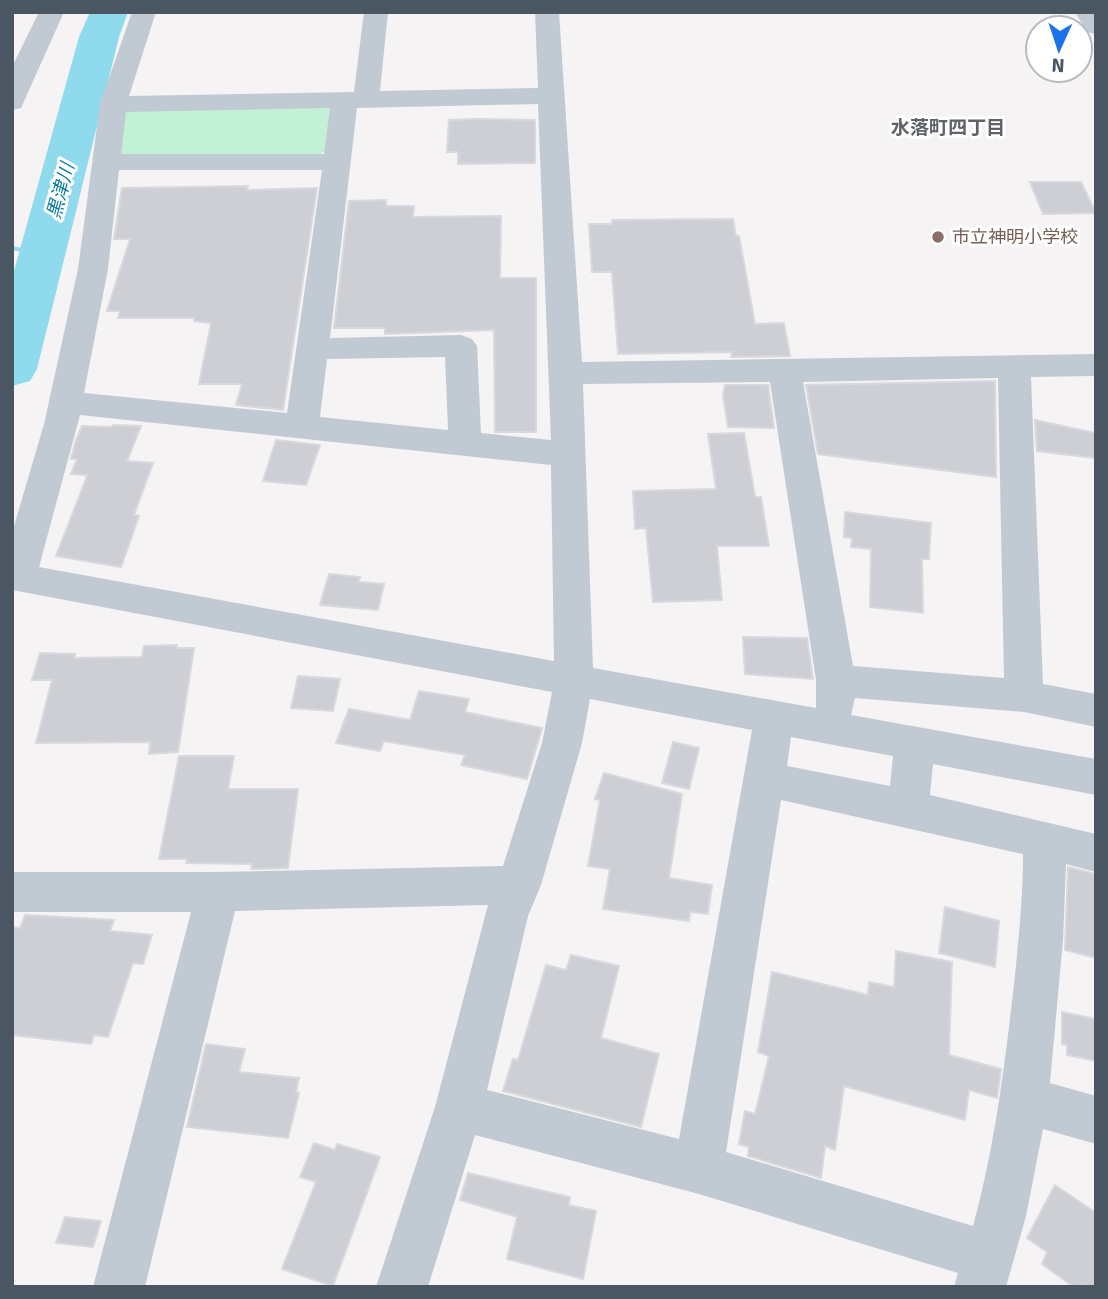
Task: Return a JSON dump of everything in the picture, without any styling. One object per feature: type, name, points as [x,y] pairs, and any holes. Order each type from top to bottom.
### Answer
[{"type":"street","points":[[14,90],[52,12]]},
{"type":"street","points":[[144,12],[113,104],[96,223],[93,270],[61,424],[15,577],[1096,777]]},
{"type":"street","points":[[302,427],[337,162],[356,99],[376,12]]},
{"type":"street","points":[[401,1287],[459,1107],[506,916],[519,885],[562,743],[574,681],[566,373],[547,12]]},
{"type":"street","points":[[1087,12],[1096,27]]},
{"type":"street","points":[[113,104],[550,96]]},
{"type":"street","points":[[106,162],[337,162]]},
{"type":"street","points":[[313,349],[461,346],[465,444]]},
{"type":"street","points":[[566,373],[1096,365]]},
{"type":"street","points":[[1014,368],[1024,696]]},
{"type":"street","points":[[785,371],[836,680],[833,727]]},
{"type":"street","points":[[65,402],[568,454]]},
{"type":"street","points":[[836,680],[1024,696],[1096,710]]},
{"type":"street","points":[[699,1169],[774,719]]},
{"type":"street","points":[[908,808],[915,743]]},
{"type":"street","points":[[765,779],[908,808],[1096,853]]},
{"type":"street","points":[[459,1107],[699,1169],[985,1272],[1026,1100],[1045,891],[1044,840]]},
{"type":"street","points":[[12,892],[218,892],[519,885]]},
{"type":"street","points":[[119,1287],[218,892]]},
{"type":"street","points":[[1026,1100],[1096,1119]]},
{"type":"green space","points":[[325,104],[334,109],[329,149],[315,157],[114,154],[119,113],[131,107]]},
{"type":"building","points":[[449,120],[535,120],[535,163],[458,164],[458,152],[447,152]]},
{"type":"building","points":[[1030,182],[1081,182],[1096,213],[1043,214]]},
{"type":"building","points":[[248,186],[247,190],[317,188],[283,410],[236,405],[242,384],[199,384],[211,323],[194,321],[194,318],[118,318],[120,311],[107,311],[130,239],[114,239],[122,188]]},
{"type":"building","points":[[386,200],[386,206],[414,206],[413,217],[501,216],[500,278],[536,278],[536,432],[495,432],[494,330],[385,334],[385,328],[334,328],[349,201]]},
{"type":"building","points":[[733,219],[736,236],[739,236],[755,324],[784,323],[790,356],[731,357],[732,352],[618,354],[612,272],[592,272],[589,224],[612,224],[612,220]]},
{"type":"building","points":[[995,381],[996,477],[818,454],[806,385]]},
{"type":"building","points":[[725,385],[768,385],[774,428],[728,427],[723,395]]},
{"type":"building","points":[[1035,420],[1096,433],[1096,458],[1037,451]]},
{"type":"building","points":[[82,426],[141,426],[127,461],[153,463],[134,515],[139,516],[121,567],[56,556],[87,475],[71,474],[77,459],[71,459]]},
{"type":"building","points":[[744,433],[755,497],[761,497],[769,546],[717,546],[722,600],[653,602],[646,528],[635,529],[633,491],[716,489],[708,434]]},
{"type":"building","points":[[276,440],[320,445],[306,485],[263,481]]},
{"type":"building","points":[[845,512],[931,523],[929,559],[922,559],[923,613],[870,607],[871,549],[851,547],[852,538],[844,537]]},
{"type":"building","points":[[329,574],[360,577],[358,582],[384,584],[378,610],[320,605]]},
{"type":"building","points":[[743,637],[807,638],[813,679],[745,674]]},
{"type":"building","points":[[177,645],[177,648],[194,648],[178,752],[149,754],[150,742],[36,743],[52,680],[32,680],[40,653],[75,654],[74,658],[142,657],[144,646]]},
{"type":"building","points":[[298,676],[340,679],[333,711],[291,708]]},
{"type":"building","points":[[419,691],[469,699],[465,712],[542,728],[527,779],[461,765],[465,755],[384,741],[380,751],[336,743],[349,709],[410,720]]},
{"type":"building","points":[[673,742],[699,748],[689,789],[662,783]]},
{"type":"building","points":[[179,756],[234,756],[228,789],[298,789],[288,868],[251,869],[252,864],[186,863],[187,859],[159,859]]},
{"type":"building","points":[[604,773],[682,794],[669,878],[712,885],[708,914],[690,912],[689,921],[603,909],[610,869],[588,866],[600,800],[595,799]]},
{"type":"building","points":[[1068,867],[1096,874],[1096,958],[1065,950]]},
{"type":"building","points":[[945,907],[999,921],[995,967],[939,953]]},
{"type":"building","points":[[25,915],[114,920],[110,931],[152,935],[143,964],[133,963],[108,1037],[94,1035],[91,1044],[12,1035],[12,927],[20,928]]},
{"type":"building","points":[[896,951],[952,962],[949,1055],[1001,1069],[997,1098],[969,1090],[965,1120],[844,1086],[835,1150],[825,1146],[821,1178],[748,1156],[749,1147],[739,1144],[745,1111],[755,1114],[769,1056],[758,1052],[772,972],[868,995],[869,982],[894,987]]},
{"type":"building","points":[[571,955],[619,966],[601,1038],[659,1054],[641,1127],[503,1091],[513,1059],[518,1060],[546,965],[566,970]]},
{"type":"building","points":[[1062,1012],[1096,1019],[1096,1061],[1067,1055],[1067,1045],[1062,1044]]},
{"type":"building","points":[[206,1044],[245,1049],[239,1072],[299,1078],[296,1092],[299,1093],[288,1138],[187,1127]]},
{"type":"building","points":[[314,1143],[335,1150],[337,1144],[380,1157],[333,1286],[282,1269],[316,1182],[300,1177]]},
{"type":"building","points":[[468,1173],[570,1197],[569,1205],[596,1211],[583,1279],[507,1259],[517,1217],[460,1200]]},
{"type":"building","points":[[1055,1185],[1096,1213],[1096,1287],[1074,1287],[1042,1264],[1047,1252],[1027,1238]]},
{"type":"building","points":[[65,1217],[101,1221],[93,1247],[56,1243]]},
{"type":"waterway","name":"黒津川","points":[[12,369],[99,37],[109,12]]},
{"type":"waterway","points":[[12,248],[42,254]]},
{"type":"place","name":"市立神明小学校","points":[[938,237]]},
{"type":"district","name":"水落町四丁目","points":[[948,128]]}]
